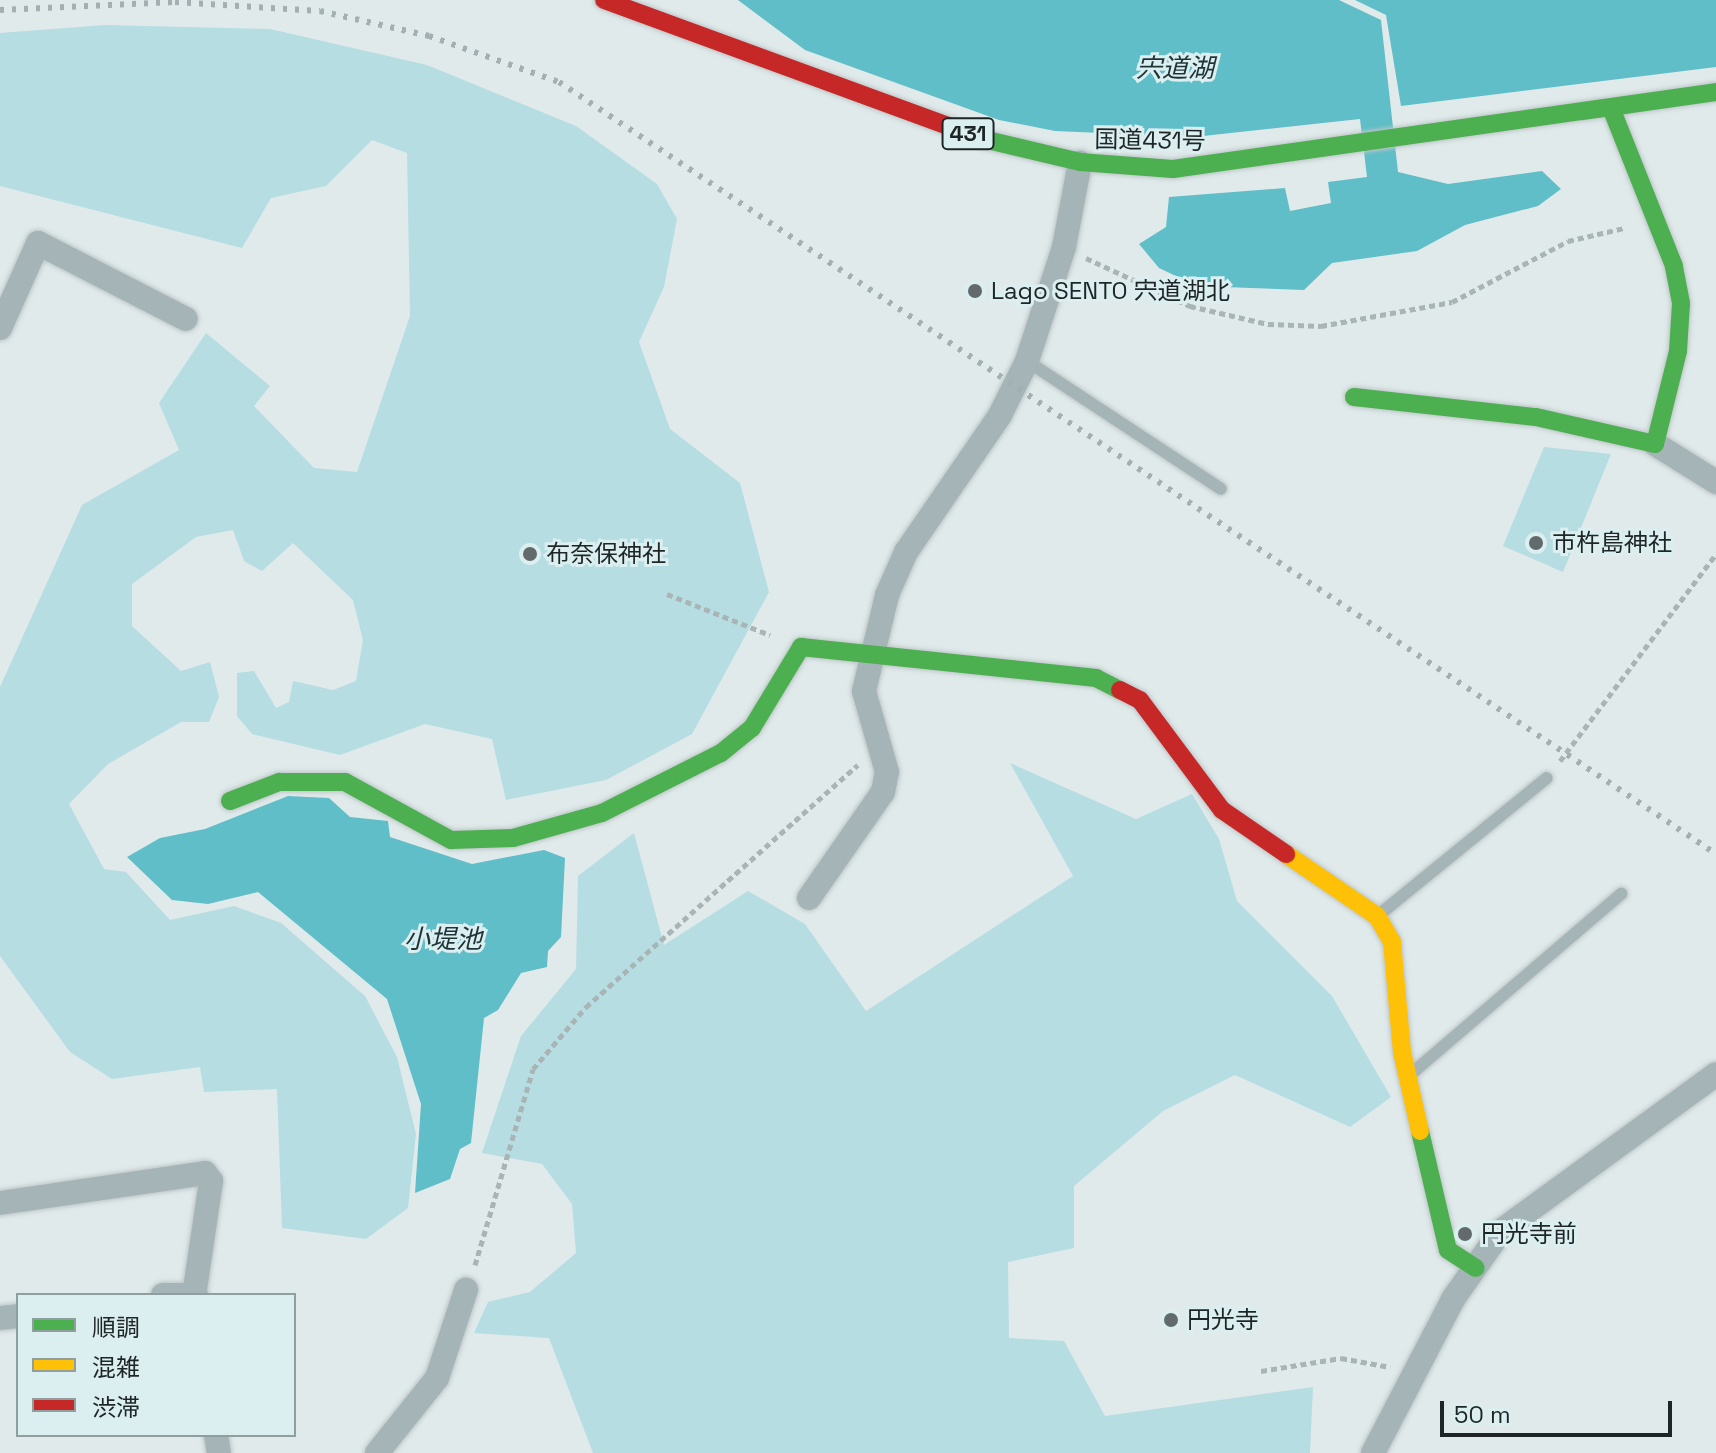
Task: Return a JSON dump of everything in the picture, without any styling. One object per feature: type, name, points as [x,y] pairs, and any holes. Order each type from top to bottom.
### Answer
[{"type":"main road","name":"国道431号","points":[[604,0],[997,144],[1080,162],[1173,169],[1350,150],[1716,92]]},
{"type":"main road","points":[[1354,397],[1536,417],[1655,444],[1678,351],[1681,303],[1656,221],[1611,108]]},
{"type":"main road","points":[[230,801],[279,782],[345,782],[451,840],[555,829],[635,797],[739,740],[801,647],[870,650],[1096,678],[1140,700],[1222,810],[1377,916],[1392,942],[1409,1076],[1448,1250],[1476,1268]]},
{"type":"street","points":[[809,898],[883,792],[879,745],[864,691],[870,650],[906,552],[1000,415],[1027,361],[1064,247],[1080,162]]},
{"type":"street","points":[[0,328],[38,243],[186,319]]},
{"type":"street","points":[[1655,444],[1716,482]]},
{"type":"street","points":[[1373,1453],[1476,1268],[1513,1221],[1716,1074]]},
{"type":"street","points":[[1,1199],[205,1173],[211,1181],[196,1293]]},
{"type":"street","points":[[377,1453],[437,1378],[466,1290]]},
{"type":"lane","points":[[1027,361],[1221,489]]},
{"type":"lane","points":[[1377,916],[1547,778]]},
{"type":"lane","points":[[1409,1076],[1621,894]]},
{"type":"path","points":[[1064,247],[1190,306],[1268,324],[1321,326],[1452,302],[1568,241],[1656,221]]},
{"type":"path","points":[[1547,778],[1716,554]]},
{"type":"path","points":[[667,594],[801,647]]},
{"type":"path","points":[[466,1290],[506,1179],[533,1069],[586,1007],[879,745]]},
{"type":"path","points":[[1261,1371],[1341,1358],[1419,1372]]},
{"type":"shaded area","points":[[105,25],[270,29],[427,65],[576,126],[657,184],[677,219],[664,287],[639,342],[670,429],[740,483],[769,592],[692,734],[606,780],[506,800],[492,739],[425,724],[340,755],[252,734],[237,716],[237,673],[254,671],[276,708],[289,702],[293,681],[333,690],[356,681],[363,640],[353,600],[293,543],[262,571],[244,561],[233,530],[196,537],[132,584],[132,626],[181,671],[210,662],[219,697],[209,722],[181,722],[108,764],[69,804],[104,869],[126,872],[170,920],[234,906],[281,923],[365,996],[397,1057],[416,1134],[408,1208],[366,1239],[282,1228],[277,1089],[204,1092],[200,1067],[112,1079],[70,1052],[0,956],[0,687],[82,505],[179,450],[159,403],[206,333],[270,386],[254,406],[314,468],[357,472],[410,316],[407,153],[372,140],[326,186],[271,198],[242,248],[0,186],[0,33]]},
{"type":"shaded area","points":[[1544,447],[1611,454],[1563,572],[1503,546]]},
{"type":"shaded area","points":[[1010,763],[1136,819],[1192,794],[1219,839],[1237,901],[1332,996],[1391,1097],[1350,1127],[1235,1075],[1163,1111],[1074,1186],[1074,1248],[1008,1262],[1009,1338],[1064,1341],[1105,1416],[1313,1387],[1310,1453],[593,1453],[549,1338],[474,1333],[488,1302],[530,1292],[576,1253],[572,1204],[542,1164],[482,1153],[521,1036],[576,969],[578,876],[634,833],[664,945],[748,891],[805,924],[866,1011],[1073,876]]},
{"type":"water","name":"宍道湖","points":[[738,0],[1339,0],[1381,20],[1398,172],[1448,184],[1542,171],[1561,189],[1538,206],[1465,225],[1417,251],[1332,263],[1304,290],[1197,286],[1159,268],[1139,244],[1166,227],[1169,197],[1285,188],[1290,211],[1331,203],[1328,182],[1367,177],[1360,119],[1194,137],[1055,131],[999,120],[805,50]]},
{"type":"water","points":[[1355,0],[1716,0],[1716,67],[1401,106],[1386,15]]},
{"type":"water","name":"小堤池","points":[[288,796],[329,798],[350,817],[388,821],[390,837],[472,864],[544,850],[565,858],[561,937],[548,951],[547,967],[521,973],[498,1010],[484,1018],[471,1143],[460,1149],[450,1179],[415,1193],[421,1104],[387,999],[258,892],[208,904],[172,900],[127,857],[160,838],[205,829]]},
{"type":"railway","points":[[0,10],[175,2],[320,11],[429,36],[559,82],[1716,854]]},
{"type":"traffic: fast","points":[[983,139],[1080,162],[1173,169],[1716,92]]},
{"type":"traffic: fast","points":[[1354,397],[1536,417],[1655,444],[1678,351],[1681,303],[1674,266],[1611,108]]},
{"type":"traffic: fast","points":[[230,801],[279,782],[345,782],[451,840],[513,838],[602,813],[721,753],[752,728],[801,647],[1096,678],[1120,690]]},
{"type":"traffic: fast","points":[[1420,1131],[1448,1250],[1476,1268]]},
{"type":"traffic: slow","points":[[1286,854],[1377,916],[1392,942],[1402,1052],[1420,1131]]},
{"type":"traffic: jam","points":[[604,0],[983,139]]},
{"type":"traffic: jam","points":[[1120,690],[1140,700],[1222,810],[1286,854]]},
{"type":"place","name":"Lago SENTO 宍道湖北","points":[[975,291]]},
{"type":"place","name":"市杵島神社","points":[[1536,543]]},
{"type":"place","name":"布奈保神社","points":[[530,554]]},
{"type":"place","name":"円光寺前","points":[[1465,1234]]},
{"type":"place","name":"円光寺","points":[[1171,1320]]}]
